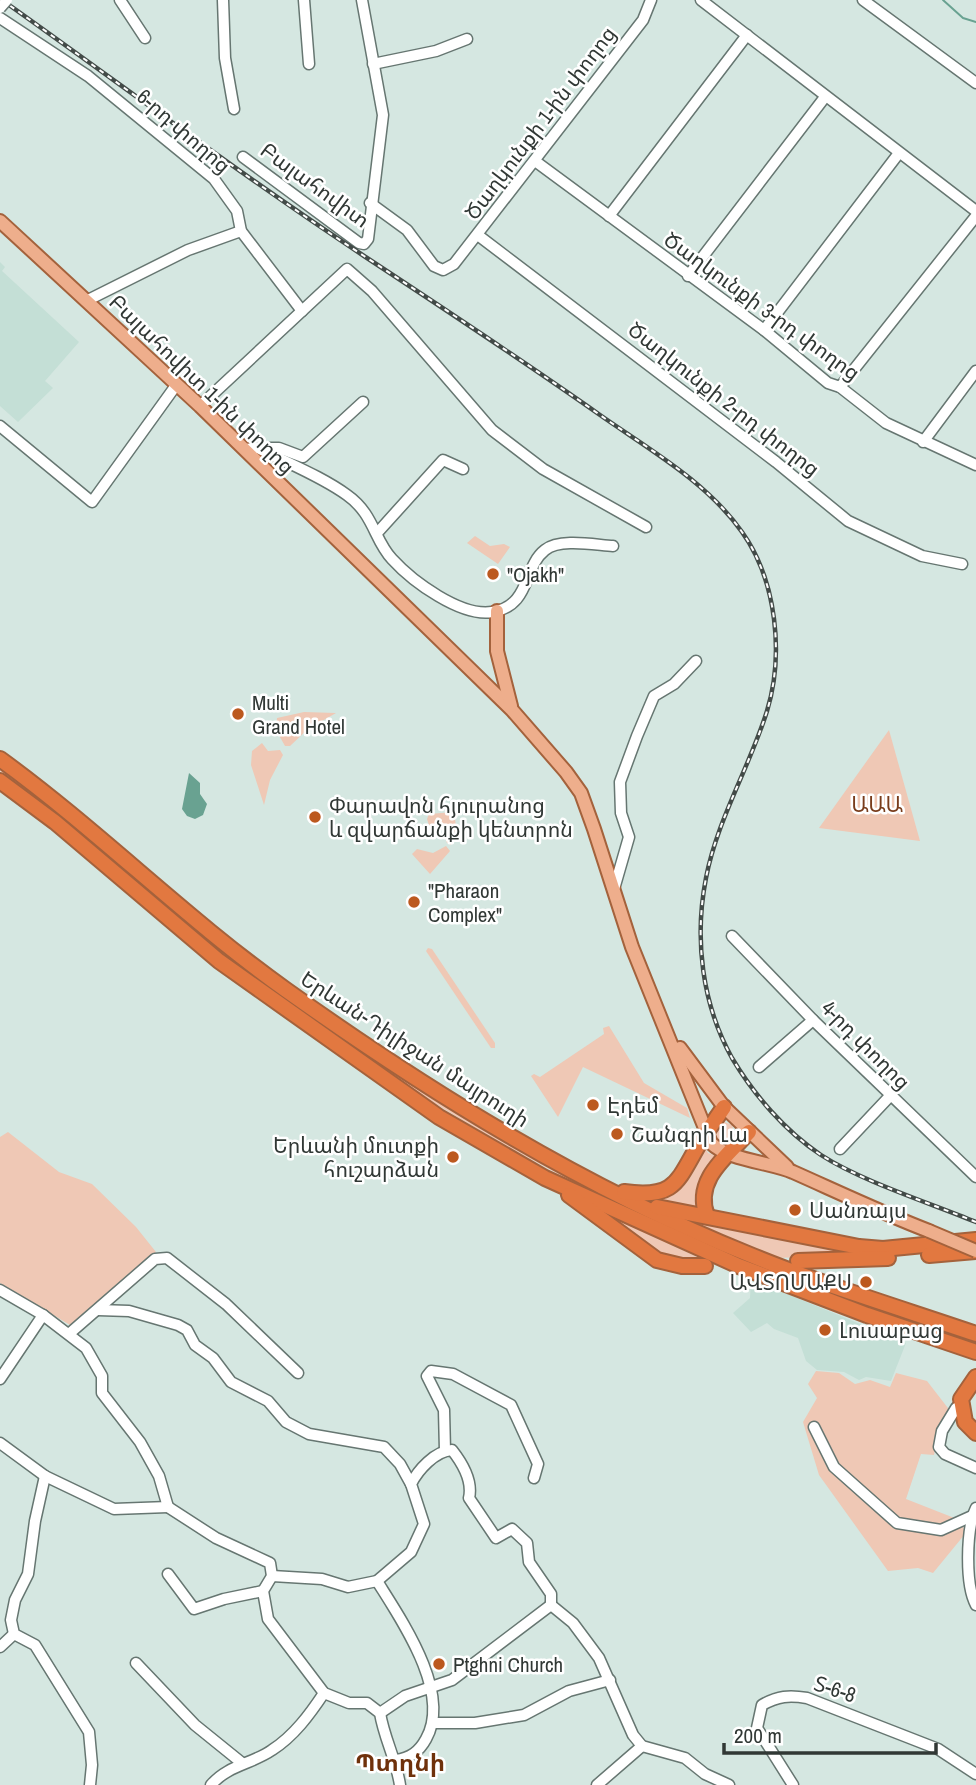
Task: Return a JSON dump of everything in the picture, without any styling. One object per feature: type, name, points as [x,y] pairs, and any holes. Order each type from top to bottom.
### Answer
[{"type":"highway","name":"Երևան-Դիլիջան մայրուղի","points":[[0,759],[69,810],[226,945],[285,989],[449,1100],[549,1159],[747,1254],[874,1301],[976,1334]]},
{"type":"highway","name":"Երևան-Դիլիջան մայրուղի","points":[[0,780],[55,822],[219,961],[439,1117],[545,1178],[739,1266],[976,1352]]},
{"type":"highway","points":[[605,1185],[651,1195],[670,1189],[688,1166],[724,1107]]},
{"type":"highway","points":[[707,1216],[703,1201],[704,1186],[727,1155],[749,1132]]},
{"type":"highway","points":[[545,1178],[657,1260],[682,1266],[705,1266]]},
{"type":"highway","points":[[638,1203],[818,1240],[883,1249],[976,1240]]},
{"type":"highway","points":[[799,1261],[976,1251]]},
{"type":"highway","points":[[976,1377],[964,1390],[961,1410],[965,1422],[976,1433]]},
{"type":"main road","name":"Բալահովիտ 1-ին փողոց","points":[[0,221],[177,384],[512,710],[581,793],[648,990],[667,1031]]},
{"type":"main road","points":[[497,611],[497,651],[512,710]]},
{"type":"main road","points":[[667,1031],[724,1107],[792,1172]]},
{"type":"main road","points":[[667,1031],[690,1087],[705,1135],[718,1149],[727,1155],[748,1157],[792,1172],[849,1200],[976,1251]]},
{"type":"street","points":[[0,8],[7,0]]},
{"type":"street","points":[[120,0],[145,38]]},
{"type":"street","points":[[223,0],[225,58],[234,109]]},
{"type":"street","points":[[304,0],[309,64]]},
{"type":"street","points":[[362,0],[383,116],[370,203]]},
{"type":"street","name":"Ծաղկունքի 1-ին փողոց","points":[[370,203],[407,230],[434,266],[443,270],[454,264],[479,236],[643,20],[651,0]]},
{"type":"street","points":[[701,0],[976,214],[840,387]]},
{"type":"street","points":[[863,0],[976,83]]},
{"type":"street","name":"6-րդ փողոց","points":[[0,18],[88,76],[214,179],[237,211],[241,231],[302,312]]},
{"type":"street","points":[[609,216],[747,35]]},
{"type":"street","points":[[373,64],[436,51],[467,39]]},
{"type":"street","points":[[688,276],[825,97]]},
{"type":"street","points":[[764,330],[900,153]]},
{"type":"street","name":"Բալահովիտ","points":[[243,157],[359,243],[364,244],[368,239],[370,203]]},
{"type":"street","name":"Ծաղկունքի 3-րդ փողոց","points":[[535,161],[764,330],[828,383],[840,387],[886,423],[976,466]]},
{"type":"street","points":[[86,301],[188,250],[241,231]]},
{"type":"street","name":"Ծաղկունքի 2-րդ փողոց","points":[[479,236],[776,462],[848,521],[922,556],[962,564]]},
{"type":"street","points":[[200,406],[347,270],[372,291],[492,430],[543,469],[646,527]]},
{"type":"street","points":[[923,442],[976,371]]},
{"type":"street","points":[[0,426],[92,502],[177,384]]},
{"type":"street","points":[[244,449],[279,449],[303,457],[363,402]]},
{"type":"street","points":[[258,448],[348,495],[372,519],[391,559],[440,597],[466,611],[497,611],[517,599],[544,551],[557,545],[613,545]]},
{"type":"street","points":[[378,532],[443,460],[463,469]]},
{"type":"street","points":[[614,888],[629,837],[621,813],[621,782],[637,736],[654,696],[674,684],[696,661]]},
{"type":"street","name":"4-րդ փողոց","points":[[732,936],[813,1020],[976,1177]]},
{"type":"street","points":[[759,1068],[813,1020]]},
{"type":"street","points":[[840,1149],[890,1096]]},
{"type":"street","points":[[70,1333],[155,1259],[167,1258],[226,1304],[298,1373]]},
{"type":"street","points":[[0,1290],[70,1333],[86,1348],[102,1376],[102,1394],[140,1442],[159,1476],[168,1507]]},
{"type":"street","points":[[98,1310],[129,1311],[178,1325],[187,1331],[195,1345],[213,1358],[231,1382],[268,1401],[286,1422],[309,1434],[384,1447],[400,1464],[411,1484],[424,1524],[411,1552],[377,1581],[348,1587],[322,1579],[272,1576]]},
{"type":"street","points":[[0,1379],[43,1315]]},
{"type":"street","points":[[445,1451],[444,1410],[427,1376],[431,1371],[453,1374],[511,1405],[538,1464],[534,1478]]},
{"type":"street","points":[[961,1410],[956,1408],[942,1431],[939,1447],[945,1454],[976,1468]]},
{"type":"street","points":[[814,1427],[834,1467],[897,1522],[941,1530],[974,1512]]},
{"type":"street","points":[[0,1443],[45,1476],[114,1509],[168,1507],[216,1538],[270,1563],[272,1576],[263,1591],[268,1619],[324,1693],[349,1703],[367,1703],[380,1713],[384,1738],[396,1760],[400,1785]]},
{"type":"street","points":[[411,1484],[420,1468],[445,1451],[452,1451],[463,1464],[469,1498],[496,1538],[512,1529],[527,1543],[529,1562],[551,1594],[551,1605]]},
{"type":"street","points":[[14,1634],[11,1620],[31,1563],[35,1521],[45,1476]]},
{"type":"street","points":[[974,1512],[968,1556],[970,1587],[976,1605]]},
{"type":"street","points":[[168,1574],[194,1609],[225,1598],[263,1591]]},
{"type":"street","points":[[377,1581],[419,1654],[430,1689],[434,1723],[424,1743],[412,1755],[396,1760]]},
{"type":"street","points":[[551,1605],[573,1623],[599,1658],[633,1735],[642,1746],[685,1758],[705,1774],[729,1785]]},
{"type":"street","points":[[380,1713],[405,1696],[452,1680],[551,1605]]},
{"type":"street","points":[[0,1647],[14,1634]]},
{"type":"street","points":[[14,1634],[35,1645],[89,1732],[92,1765],[90,1785]]},
{"type":"street","points":[[136,1663],[195,1725],[242,1763]]},
{"type":"street","points":[[434,1723],[475,1723],[524,1715],[569,1691],[610,1680]]},
{"type":"street","points":[[211,1785],[222,1773],[272,1751],[309,1717],[324,1693]]},
{"type":"street","name":"Տ-6-8","points":[[793,1785],[757,1728],[762,1705],[775,1698],[791,1696],[830,1706],[939,1749],[976,1774]]},
{"type":"street","points":[[597,1785],[642,1746]]},
{"type":"shaded area","points":[[0,262],[5,267],[2,271],[79,342],[45,381],[53,388],[18,422],[0,406]]},
{"type":"shaded area","points":[[189,773],[200,783],[200,794],[207,804],[203,815],[195,819],[187,816],[182,809]]},
{"type":"shaded area","name":"Լուսաբաց","points":[[751,1279],[906,1343],[891,1381],[866,1377],[859,1380],[844,1372],[817,1370],[806,1361],[798,1338],[774,1329],[767,1323],[751,1332],[733,1313],[750,1298]]},
{"type":"green space","points":[[475,536],[490,546],[504,544],[510,547],[498,564],[467,543]]},
{"type":"green space","points":[[304,712],[336,713],[308,729],[290,746],[285,746],[276,730],[277,718]]},
{"type":"green space","name":"ԱԱԱ","points":[[889,730],[920,841],[819,828]]},
{"type":"green space","points":[[262,743],[268,751],[280,750],[283,755],[270,780],[264,805],[251,765],[252,751]]},
{"type":"green space","points":[[0,764],[301,1007],[298,1013],[0,771]]},
{"type":"green space","points":[[454,812],[456,826],[451,845],[447,843],[442,830],[429,825],[427,819],[429,814]]},
{"type":"green space","points":[[446,846],[450,851],[430,874],[412,854],[417,849],[433,853]]},
{"type":"green space","points":[[428,948],[432,949],[495,1043],[495,1048],[491,1048],[426,951]]},
{"type":"green space","points":[[609,1026],[644,1083],[687,1108],[690,1118],[583,1067],[558,1117],[531,1076],[534,1074],[540,1077],[604,1034],[603,1028]]},
{"type":"green space","points":[[340,1035],[564,1172],[976,1340],[976,1345],[770,1274],[636,1214],[533,1161],[434,1103],[337,1040]]},
{"type":"green space","points":[[722,1121],[732,1125],[735,1135],[730,1144],[722,1147],[710,1131]]},
{"type":"green space","points":[[8,1132],[59,1172],[92,1184],[136,1227],[156,1252],[89,1313],[70,1325],[0,1283],[0,1137]]},
{"type":"green space","points":[[704,1146],[708,1153],[719,1157],[697,1188],[697,1210],[661,1201],[677,1192],[689,1179]]},
{"type":"green space","points":[[586,1203],[699,1258],[694,1262],[661,1255]]},
{"type":"green space","points":[[674,1213],[875,1254],[777,1258]]},
{"type":"green space","points":[[816,1371],[839,1373],[855,1384],[870,1380],[890,1387],[896,1373],[927,1381],[951,1412],[939,1430],[934,1455],[921,1454],[906,1499],[962,1521],[965,1534],[933,1573],[918,1568],[888,1571],[819,1475],[803,1422],[817,1398],[808,1384]]},
{"type":"waterway","points":[[943,0],[963,18],[976,22]]},
{"type":"railway","points":[[2,0],[272,194],[658,454],[695,482],[728,514],[754,551],[763,573],[770,595],[776,643],[767,711],[718,835],[702,901],[703,971],[714,1016],[732,1058],[750,1085],[783,1124],[808,1145],[837,1165],[856,1174],[976,1222]]},
{"type":"place","name":"\"Ojakh\"","points":[[493,574]]},
{"type":"place","name":"Multi Grand Hotel","points":[[238,714]]},
{"type":"place","name":"Փարավոն հյուրանոց և զվարճանքի կենտրոն","points":[[315,817]]},
{"type":"place","name":"\"Pharaon Complex\"","points":[[414,902]]},
{"type":"place","name":"Էդեմ","points":[[593,1105]]},
{"type":"place","name":"Շանգրի Լա","points":[[617,1134]]},
{"type":"place","name":"Երևանի մուտքի հուշարձան","points":[[453,1157]]},
{"type":"place","name":"Սանռայս","points":[[795,1210]]},
{"type":"place","name":"ԱՎՏՈՄԱՔՍ","points":[[866,1282]]},
{"type":"place","name":"Լուսաբաց","points":[[825,1330]]},
{"type":"place","name":"Ptghni Church","points":[[439,1664]]},
{"type":"district","name":"Պտղնի","points":[[400,1762]]}]
